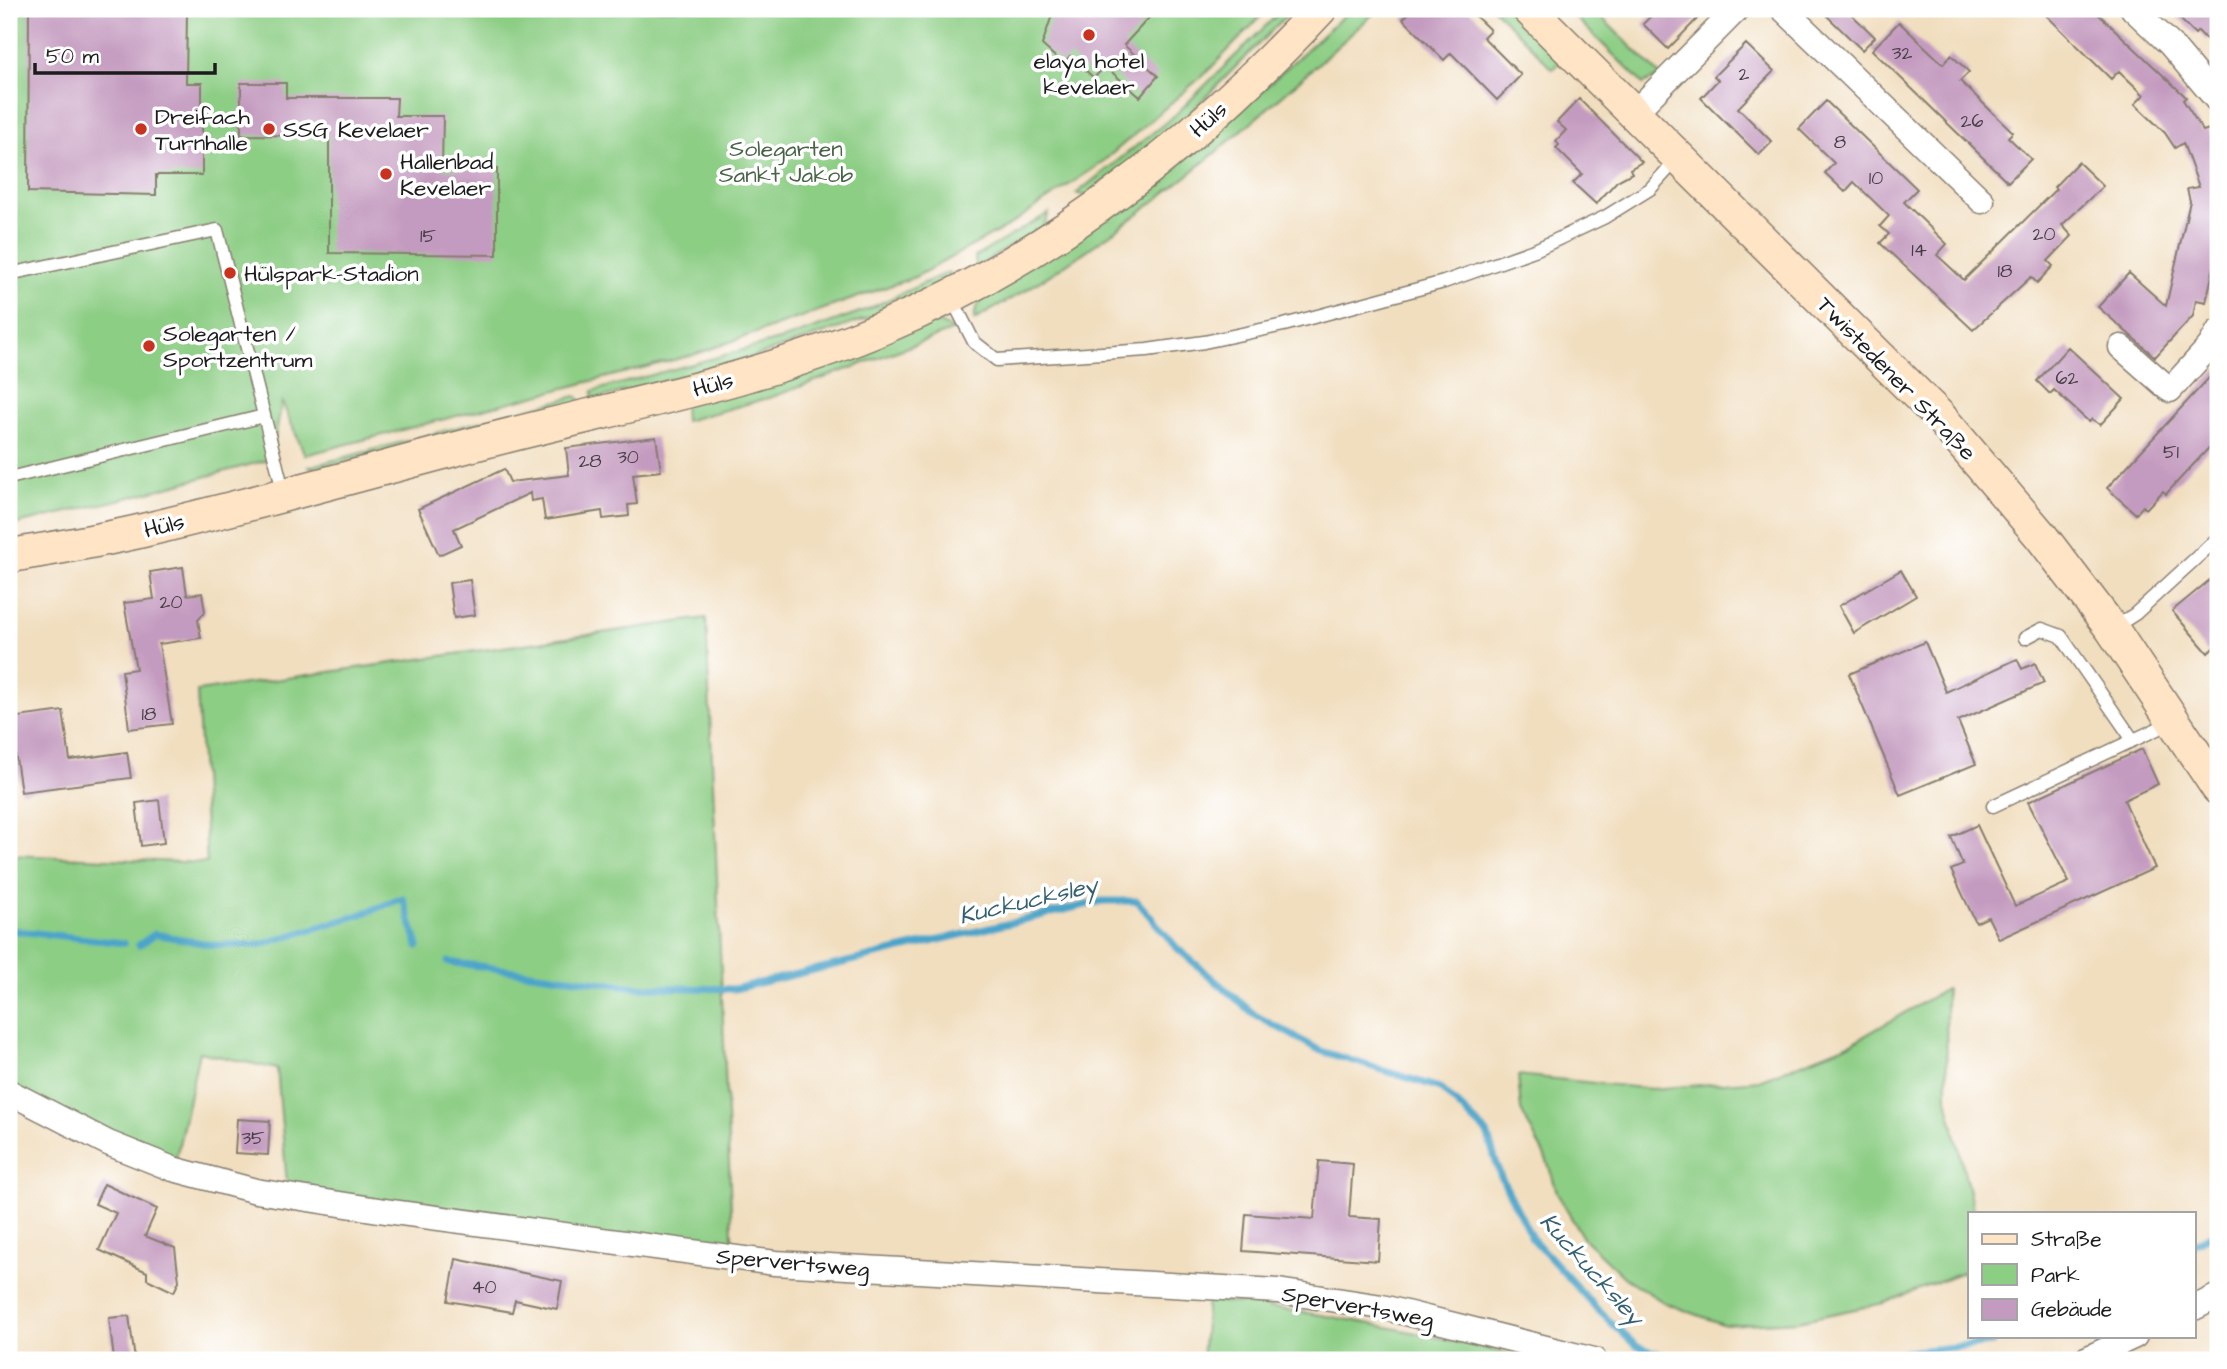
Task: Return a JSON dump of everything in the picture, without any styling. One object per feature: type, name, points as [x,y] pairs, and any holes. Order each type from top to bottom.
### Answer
[{"type":"street","name":"Hüls","points":[[9,556],[142,531],[754,373],[879,330],[950,296],[1070,228],[1128,187],[1215,113],[1320,9]]},
{"type":"street","name":"Twistedener Straße","points":[[1529,9],[1939,416],[2041,536],[2112,629],[2218,788]]},
{"type":"street","points":[[1634,113],[1737,9]]},
{"type":"street","points":[[1783,9],[1982,201]]},
{"type":"street","points":[[2133,9],[2170,44],[2218,101]]},
{"type":"street","points":[[2121,347],[2170,390],[2210,346],[2218,332]]},
{"type":"street","name":"Spervertsweg","points":[[9,1092],[130,1152],[173,1169],[256,1191],[384,1211],[775,1263],[1278,1290],[1382,1307],[1594,1360]]},
{"type":"street","points":[[2196,1307],[2218,1296]]},
{"type":"street","points":[[2084,1360],[2131,1338]]},
{"type":"lane","points":[[950,296],[974,342],[997,360],[1147,350],[1245,334],[1444,282],[1537,249],[1634,201],[1650,189],[1679,157]]},
{"type":"lane","points":[[9,274],[217,230],[284,494]]},
{"type":"lane","points":[[9,478],[264,416]]},
{"type":"lane","points":[[2112,629],[2135,614],[2218,538]]},
{"type":"lane","points":[[2025,638],[2042,629],[2061,636],[2133,740]]},
{"type":"lane","points":[[1993,806],[2175,720]]},
{"type":"green space","name":"Solegarten Sankt Jakob","points":[[9,9],[1268,9],[1208,71],[1100,164],[1005,228],[915,277],[693,355],[305,455],[282,402],[271,459],[127,498],[9,526]]},
{"type":"green space","points":[[1283,9],[1293,9],[1181,122],[1088,196],[1076,194],[1175,115]]},
{"type":"green space","points":[[1351,9],[1366,9],[1372,15],[1231,140],[1133,218],[1082,254],[974,320],[976,308],[985,294],[1258,94]]},
{"type":"green space","points":[[1494,9],[1512,9],[1559,56],[1560,62],[1553,69]]},
{"type":"green space","points":[[1567,9],[1593,9],[1661,76],[1643,84]]},
{"type":"green space","points":[[1049,213],[1044,226],[976,267],[975,257]]},
{"type":"green space","points":[[948,272],[957,277],[872,317],[748,359],[592,400],[593,391],[790,337],[868,309]]},
{"type":"green space","points":[[938,322],[954,330],[772,397],[685,421],[684,404],[923,323]]},
{"type":"green space","points":[[576,396],[583,403],[317,469],[308,467]]},
{"type":"green space","points":[[706,618],[733,1257],[288,1196],[277,1069],[199,1052],[175,1163],[9,1091],[9,855],[207,863],[197,691]]},
{"type":"green space","points":[[1946,989],[1947,1098],[1974,1212],[1968,1212],[1968,1270],[1884,1303],[1798,1321],[1725,1325],[1665,1303],[1625,1278],[1583,1238],[1558,1195],[1547,1161],[1521,1110],[1518,1075],[1652,1089],[1759,1080],[1852,1043]]},
{"type":"green space","points":[[1207,1300],[1371,1324],[1532,1360],[1202,1360]]},
{"type":"building","name":"Dreifach Turnhalle","points":[[29,9],[187,10],[186,83],[202,83],[202,175],[156,175],[156,195],[28,192]]},
{"type":"building","name":"elaya hotel kevelaer","points":[[1054,9],[1157,9],[1124,45],[1158,76],[1140,97],[1105,66],[1094,78],[1070,56],[1063,64],[1042,45]]},
{"type":"building","points":[[1413,9],[1468,9],[1490,30],[1483,37],[1521,75],[1497,100],[1451,53],[1444,60],[1403,19]]},
{"type":"building","points":[[1658,9],[1688,9],[1698,18],[1668,49],[1643,24]]},
{"type":"building","points":[[1820,9],[1846,9],[1875,37],[1862,50]]},
{"type":"building","points":[[2040,9],[2093,9],[2186,97],[2183,100],[2203,131],[2209,129],[2218,153],[2218,249],[2206,302],[2196,300],[2193,316],[2155,357],[2098,307],[2129,273],[2166,306],[2190,201],[2187,189],[2199,187],[2183,143],[2175,148],[2165,133],[2135,104],[2144,95],[2119,71],[2111,79]]},
{"type":"building","points":[[2170,9],[2218,9],[2218,31],[2207,40],[2198,31],[2195,34]]},
{"type":"building","points":[[1899,22],[1943,64],[1951,55],[1969,72],[1960,81],[2013,132],[2008,137],[2031,159],[2008,182],[1872,50]]},
{"type":"building","points":[[1746,44],[1774,71],[1738,108],[1772,142],[1759,155],[1701,98],[1718,80],[1714,76]]},
{"type":"building","name":"Hallenbad Kevelaer","points":[[241,83],[286,83],[286,98],[397,98],[396,116],[443,116],[442,169],[497,169],[497,255],[329,253],[329,136],[241,135]]},
{"type":"building","points":[[1579,99],[1642,162],[1630,169],[1632,173],[1617,181],[1596,204],[1573,183],[1582,174],[1556,148],[1559,145],[1556,141],[1566,130],[1557,122]]},
{"type":"building","points":[[1826,101],[1917,189],[1904,202],[1947,244],[1937,255],[1964,280],[2056,189],[2054,187],[2078,162],[2103,186],[2062,225],[2072,236],[2048,261],[2053,266],[2037,283],[2031,277],[1973,330],[1880,243],[1889,234],[1880,226],[1889,216],[1854,182],[1845,192],[1825,173],[1834,163],[1799,129]]},
{"type":"building","points":[[2068,347],[2124,399],[2100,425],[2092,419],[2089,422],[2054,390],[2050,394],[2037,381]]},
{"type":"building","points":[[2218,368],[2218,438],[2166,494],[2163,491],[2146,509],[2143,506],[2136,514],[2107,488]]},
{"type":"building","points":[[656,437],[661,471],[633,474],[637,504],[628,505],[629,516],[603,519],[602,511],[545,520],[542,499],[531,501],[530,493],[454,529],[461,545],[439,555],[418,509],[504,469],[510,482],[569,475],[566,448]]},
{"type":"building","points":[[183,567],[187,595],[202,593],[205,612],[198,620],[201,638],[159,644],[172,724],[129,729],[122,671],[136,669],[124,603],[154,599],[150,572]]},
{"type":"building","points":[[1901,570],[1916,596],[1854,633],[1839,606]]},
{"type":"building","points":[[2218,573],[2218,644],[2208,653],[2172,611]]},
{"type":"building","points":[[470,580],[475,615],[454,618],[449,583]]},
{"type":"building","points":[[1925,642],[1946,692],[2017,659],[2022,669],[2035,663],[2044,683],[1958,721],[1976,764],[1900,795],[1849,674]]},
{"type":"building","points":[[63,711],[70,760],[127,752],[131,778],[21,792],[10,718]]},
{"type":"building","points":[[2142,749],[2158,784],[2124,800],[2155,868],[1999,939],[1988,917],[1976,923],[1951,870],[1963,865],[1951,837],[1977,825],[2015,906],[2069,882],[2028,802]]},
{"type":"building","points":[[159,800],[164,843],[141,846],[136,803]]},
{"type":"building","points":[[237,1119],[270,1121],[268,1155],[235,1153]]},
{"type":"building","points":[[1319,1161],[1353,1164],[1349,1217],[1381,1219],[1378,1261],[1243,1251],[1246,1214],[1314,1219]]},
{"type":"building","points":[[104,1184],[157,1209],[145,1236],[175,1248],[179,1281],[174,1292],[147,1279],[147,1272],[99,1250],[116,1213],[95,1204]]},
{"type":"building","points":[[456,1259],[562,1281],[557,1309],[515,1300],[512,1312],[448,1301]]},
{"type":"building","points":[[129,1316],[135,1360],[114,1360],[109,1318]]},
{"type":"waterway","name":"Kuckucksley","points":[[139,945],[155,934],[213,945],[259,945],[359,915],[403,898],[418,946]]},
{"type":"waterway","name":"Kuckucksley","points":[[448,962],[636,987],[734,989],[1102,901],[1137,901],[1177,948],[1255,1015],[1321,1051],[1440,1088],[1487,1133],[1500,1175],[1532,1238],[1597,1309],[1636,1346],[1678,1360]]},
{"type":"waterway","name":"Kuckucksley","points":[[9,930],[124,943]]},
{"type":"waterway","name":"Kuckucksley","points":[[2196,1243],[2218,1231]]},
{"type":"waterway","name":"Kuckucksley","points":[[1831,1360],[1992,1343]]},
{"type":"place","name":"elaya hotel kevelaer","points":[[1089,35]]},
{"type":"place","name":"Dreifach Turnhalle","points":[[141,129]]},
{"type":"place","name":"SSG Kevelaer","points":[[269,129]]},
{"type":"place","name":"Hallenbad Kevelaer","points":[[386,174]]},
{"type":"place","name":"Hülspark-Stadion","points":[[230,273]]},
{"type":"place","name":"Solegarten / Sportzentrum","points":[[149,346]]}]
